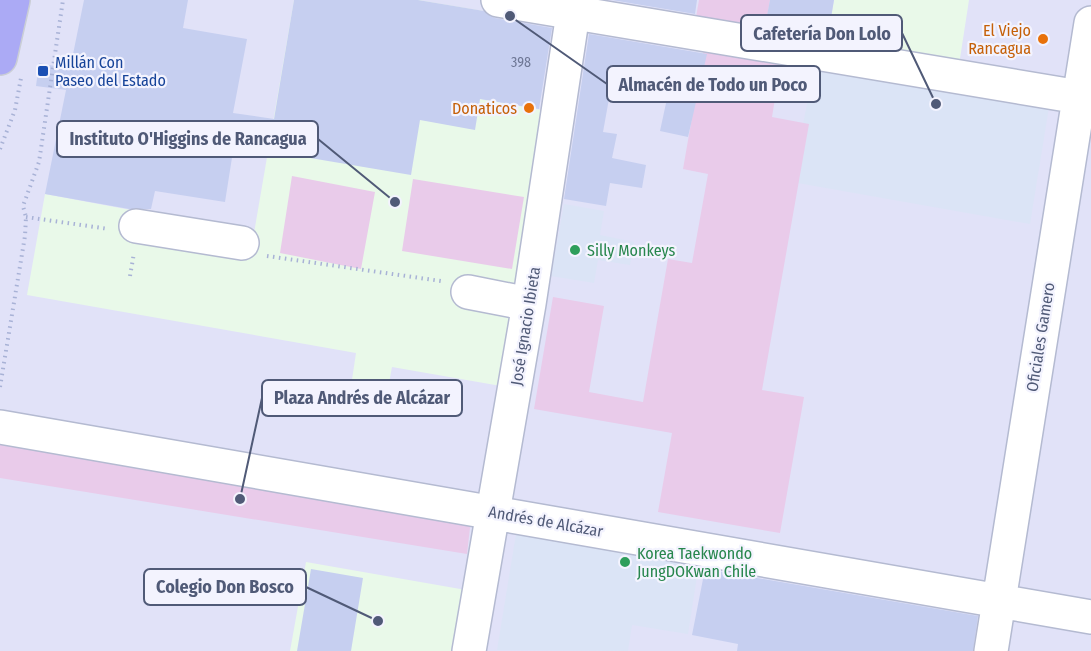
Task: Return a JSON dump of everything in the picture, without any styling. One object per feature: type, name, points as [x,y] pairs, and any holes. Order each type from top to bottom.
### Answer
[{"type":"main road","points":[[0,58],[13,0]]},
{"type":"street","points":[[498,0],[574,7],[1085,98]]},
{"type":"street","name":"José Ignacio Ibieta","points":[[469,651],[529,304],[574,7]]},
{"type":"street","name":"Oficiales Gamero","points":[[991,651],[998,599],[1085,98],[1091,23]]},
{"type":"street","points":[[129,233],[250,248]]},
{"type":"street","points":[[459,287],[529,304]]},
{"type":"street","name":"Andrés de Alcázar","points":[[0,427],[1091,616]]},
{"type":"path","points":[[0,387],[18,285],[26,218],[23,206],[39,162],[63,0]]},
{"type":"path","points":[[26,218],[129,233],[130,276]]},
{"type":"path","points":[[250,248],[459,287]]},
{"type":"shaded area","points":[[0,0],[1091,0],[1091,651],[0,651]]},
{"type":"shaded area","points":[[294,0],[418,0],[495,13],[481,99],[547,111],[501,386],[392,367],[386,399],[350,393],[356,353],[27,295],[45,194],[254,233]]},
{"type":"shaded area","points":[[699,0],[770,0],[765,29],[696,17]]},
{"type":"shaded area","points":[[834,0],[969,0],[959,65],[827,39]]},
{"type":"shaded area","points":[[705,43],[782,56],[772,117],[809,124],[762,390],[804,397],[780,533],[658,512],[672,433],[534,409],[553,297],[604,306],[589,392],[643,402],[668,259],[692,263],[708,174],[683,169]]},
{"type":"shaded area","points":[[815,62],[1050,101],[1030,224],[792,182]]},
{"type":"shaded area","points":[[292,176],[375,192],[361,269],[280,253]]},
{"type":"shaded area","points":[[413,179],[524,197],[512,269],[402,251]]},
{"type":"shaded area","points":[[564,204],[604,211],[600,235],[634,242],[630,265],[598,260],[594,283],[551,276]]},
{"type":"shaded area","points":[[0,437],[471,519],[467,554],[0,478]]},
{"type":"shaded area","points":[[517,528],[700,557],[688,634],[632,625],[628,651],[497,650]]},
{"type":"shaded area","points":[[306,562],[466,590],[455,651],[290,651]]},
{"type":"building","points":[[84,0],[188,0],[183,28],[247,39],[233,113],[274,119],[294,0],[418,0],[484,11],[495,18],[552,28],[539,109],[480,99],[475,130],[420,120],[411,175],[234,145],[225,202],[155,191],[151,209],[129,209],[45,194],[66,90],[36,86],[39,63],[70,69]]},
{"type":"building","points":[[612,0],[697,0],[695,14]]},
{"type":"building","points":[[770,0],[834,0],[828,36],[765,26]]},
{"type":"building","points":[[589,34],[707,54],[688,137],[660,131],[671,80],[614,71],[603,132],[617,134],[612,158],[646,165],[642,188],[610,183],[606,206],[564,199]]},
{"type":"building","points":[[311,569],[363,578],[351,651],[297,651]]},
{"type":"building","points":[[705,569],[978,616],[973,651],[737,651],[738,644],[692,635]]},
{"type":"place","name":"Almacén de Todo un Poco","points":[[510,16]]},
{"type":"place","name":"El Viejo Rancagua","points":[[1043,39]]},
{"type":"place","name":"Millán Con Paseo del Estado","points":[[43,71]]},
{"type":"place","name":"Cafetería Don Lolo","points":[[936,104]]},
{"type":"place","name":"Donaticos","points":[[529,108]]},
{"type":"place","name":"Instituto O'Higgins de Rancagua","points":[[395,202]]},
{"type":"place","name":"Silly Monkeys","points":[[575,250]]},
{"type":"place","name":"Plaza Andrés de Alcázar","points":[[240,499]]},
{"type":"place","name":"Korea Taekwondo JungDOKwan Chile","points":[[625,562]]},
{"type":"place","name":"Colegio Don Bosco","points":[[378,621]]}]
